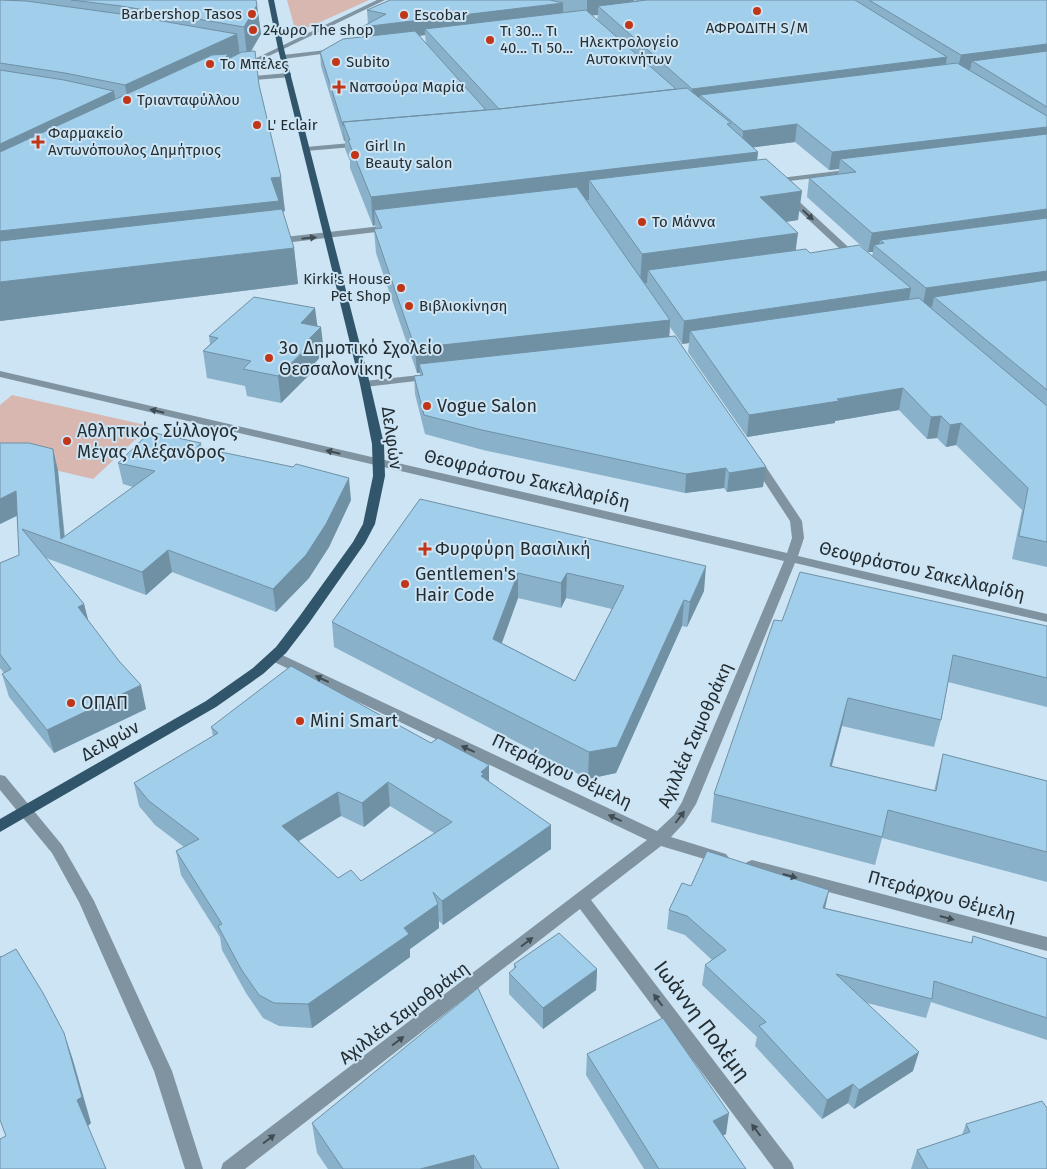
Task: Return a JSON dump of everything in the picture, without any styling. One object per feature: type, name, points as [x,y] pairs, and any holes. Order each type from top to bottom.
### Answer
[{"type":"main road","name":"Δελφών","points":[[0,826],[211,704],[251,677],[275,657],[304,620],[359,543],[369,524],[374,507],[380,463],[365,384],[281,49],[271,0]]},
{"type":"street","points":[[234,70],[382,0]]},
{"type":"street","points":[[283,57],[341,50]]},
{"type":"street","points":[[242,60],[251,62]]},
{"type":"street","points":[[229,80],[288,76]]},
{"type":"street","points":[[306,149],[374,143]]},
{"type":"street","points":[[857,260],[767,180],[860,171]]},
{"type":"street","points":[[264,243],[399,227]]},
{"type":"street","name":"Θεοφράστου Σακελλαρίδη","points":[[0,374],[1047,618]]},
{"type":"street","points":[[365,384],[443,376]]},
{"type":"street","name":"Αχιλλέα Σαμοθράκη","points":[[230,1169],[582,900],[659,839],[679,820],[689,804],[798,538],[796,520],[746,447]]},
{"type":"street","name":"Πτεράρχου Θέμελη","points":[[275,657],[659,839],[715,856],[1047,944]]},
{"type":"street","points":[[0,780],[57,849],[86,901],[163,1071],[186,1136],[194,1169]]},
{"type":"street","name":"Ιωάννη Πολέμη","points":[[582,900],[785,1169]]},
{"type":"shaded area","points":[[287,0],[369,0],[296,33]]},
{"type":"shaded area","name":"Αθλητικός Σύλλογος Μέγας Αλέξανδρος","points":[[12,395],[150,426],[93,479],[0,457],[0,405]]},
{"type":"building","points":[[0,0],[26,1],[121,14],[237,34],[125,85],[0,63]]},
{"type":"building","points":[[71,0],[256,0],[257,5],[244,27],[121,6]]},
{"type":"building","points":[[390,0],[550,0],[563,3],[362,27],[386,14],[367,10]]},
{"type":"building","points":[[647,0],[855,0],[947,57],[692,89],[598,6]]},
{"type":"building","points":[[869,0],[1047,0],[1047,44],[961,55]]},
{"type":"building","points":[[586,10],[676,89],[499,109],[425,29]]},
{"type":"building","points":[[415,31],[486,110],[343,122],[343,126],[320,52],[343,39]]},
{"type":"building","points":[[255,51],[259,85],[281,177],[271,178],[279,201],[0,231],[0,152],[212,55],[228,54],[224,61],[242,52]]},
{"type":"building","points":[[1047,51],[1047,107],[972,61]]},
{"type":"building","points":[[957,63],[1047,116],[1047,127],[832,152],[797,124],[743,131],[700,95]]},
{"type":"building","points":[[0,70],[64,80],[114,91],[0,144]]},
{"type":"building","points":[[687,88],[731,123],[727,124],[758,152],[371,197],[348,140],[350,140],[343,122],[499,109]]},
{"type":"building","points":[[1047,134],[1047,209],[872,233],[809,178],[856,172],[840,159]]},
{"type":"building","points":[[766,159],[802,191],[760,197],[798,233],[642,254],[589,180]]},
{"type":"building","points":[[577,187],[670,320],[415,348],[374,229],[382,228],[374,210]]},
{"type":"building","points":[[282,209],[294,248],[0,282],[0,241]]},
{"type":"building","points":[[1047,218],[1047,271],[926,288],[874,245],[884,243],[880,240]]},
{"type":"building","points":[[859,245],[911,288],[684,321],[648,270],[806,249],[810,253]]},
{"type":"building","points":[[1047,280],[1047,390],[934,297]]},
{"type":"building","points":[[254,297],[315,308],[301,323],[321,327],[305,343],[311,344],[278,376],[243,369],[251,361],[203,351],[218,338],[209,336]]},
{"type":"building","points":[[919,298],[1047,406],[1047,542],[1019,536],[1028,488],[961,423],[950,425],[941,416],[931,417],[903,388],[837,399],[839,401],[749,415],[690,331]]},
{"type":"building","points":[[675,336],[766,467],[729,473],[726,468],[686,474],[482,430],[424,415],[414,376],[423,375],[419,364]]},
{"type":"building","points":[[150,432],[201,443],[197,447],[293,467],[296,464],[349,478],[326,524],[306,555],[273,589],[168,550],[142,572],[22,529],[84,604],[78,607],[119,661],[141,685],[47,730],[2,674],[11,669],[0,654],[0,563],[19,555],[16,491],[0,499],[0,443],[29,443],[53,449],[61,539],[155,471],[118,463]]},
{"type":"building","points":[[420,499],[706,566],[690,602],[684,600],[617,747],[589,752],[332,622]],"holes":[[[518,573],[561,583],[567,573],[624,586],[575,681],[493,639]]]},
{"type":"building","points":[[800,572],[1047,626],[1047,678],[953,655],[941,720],[848,698],[830,766],[936,791],[943,754],[1047,781],[1047,852],[888,810],[882,837],[714,794],[774,620],[782,621]]},
{"type":"building","points":[[291,666],[431,743],[438,738],[489,765],[481,772],[484,774],[481,776],[551,825],[442,901],[433,892],[438,904],[404,928],[409,934],[308,1004],[274,1003],[259,995],[241,969],[218,926],[222,924],[176,851],[199,839],[149,801],[134,783],[218,733],[211,727]],"holes":[[[388,782],[452,822],[361,881],[351,870],[338,878],[282,826],[338,792],[362,803]]]},
{"type":"building","points":[[707,851],[829,890],[823,908],[972,943],[973,936],[1047,959],[1047,1018],[934,981],[932,999],[836,974],[919,1052],[859,1090],[853,1084],[827,1100],[759,1026],[766,1022],[705,965],[726,950],[687,916],[669,910],[682,883],[691,886]]},
{"type":"building","points":[[559,933],[597,969],[543,1008],[509,973],[516,967],[514,964]]},
{"type":"building","points":[[16,949],[43,993],[64,1033],[82,1097],[77,1100],[106,1169],[0,1169],[0,1139],[6,1136],[0,1120],[0,956]]},
{"type":"building","points":[[478,988],[559,1169],[482,1169],[474,1155],[420,1169],[343,1169],[312,1123]]},
{"type":"building","points":[[663,1018],[729,1113],[713,1121],[746,1169],[659,1169],[587,1054]]},
{"type":"building","points":[[1042,1101],[1047,1108],[1047,1169],[928,1169],[917,1150],[970,1132],[966,1124]]},
{"type":"place","name":"ΑΦΡΟΔΙΤΗ S/M","points":[[757,11]]},
{"type":"place","name":"Barbershop Tasos","points":[[252,14]]},
{"type":"place","name":"Escobar","points":[[404,15]]},
{"type":"place","name":"Ηλεκτρολογείο Αυτοκινήτων","points":[[629,25]]},
{"type":"place","name":"24ωρο The shop","points":[[253,30]]},
{"type":"place","name":"Τι 30... Τι 40... Τι 50...","points":[[490,40]]},
{"type":"place","name":"Subito","points":[[336,62]]},
{"type":"place","name":"Το Μπέλες","points":[[210,64]]},
{"type":"place","name":"Νατσούρα Μαρία","points":[[339,87]]},
{"type":"place","name":"Τριανταφύλλου","points":[[127,100]]},
{"type":"place","name":"L' Eclair","points":[[257,125]]},
{"type":"place","name":"Φαρμακείο Αντωνόπουλος Δημήτριος","points":[[38,142]]},
{"type":"place","name":"Girl In Beauty salon","points":[[355,155]]},
{"type":"place","name":"Το Μάννα","points":[[642,222]]},
{"type":"place","name":"Kirki's House Pet Shop","points":[[401,288]]},
{"type":"place","name":"Βιβλιοκίνηση","points":[[409,306]]},
{"type":"place","name":"3ο Δημοτικό Σχολείο Θεσσαλονίκης","points":[[269,358]]},
{"type":"place","name":"Vogue Salon","points":[[427,406]]},
{"type":"place","name":"Αθλητικός Σύλλογος Μέγας Αλέξανδρος","points":[[67,441]]},
{"type":"place","name":"Φυρφύρη Βασιλική","points":[[425,549]]},
{"type":"place","name":"Gentlemen's Hair Code","points":[[405,584]]},
{"type":"place","name":"ΟΠΑΠ","points":[[71,703]]},
{"type":"place","name":"Mini Smart","points":[[300,721]]}]
